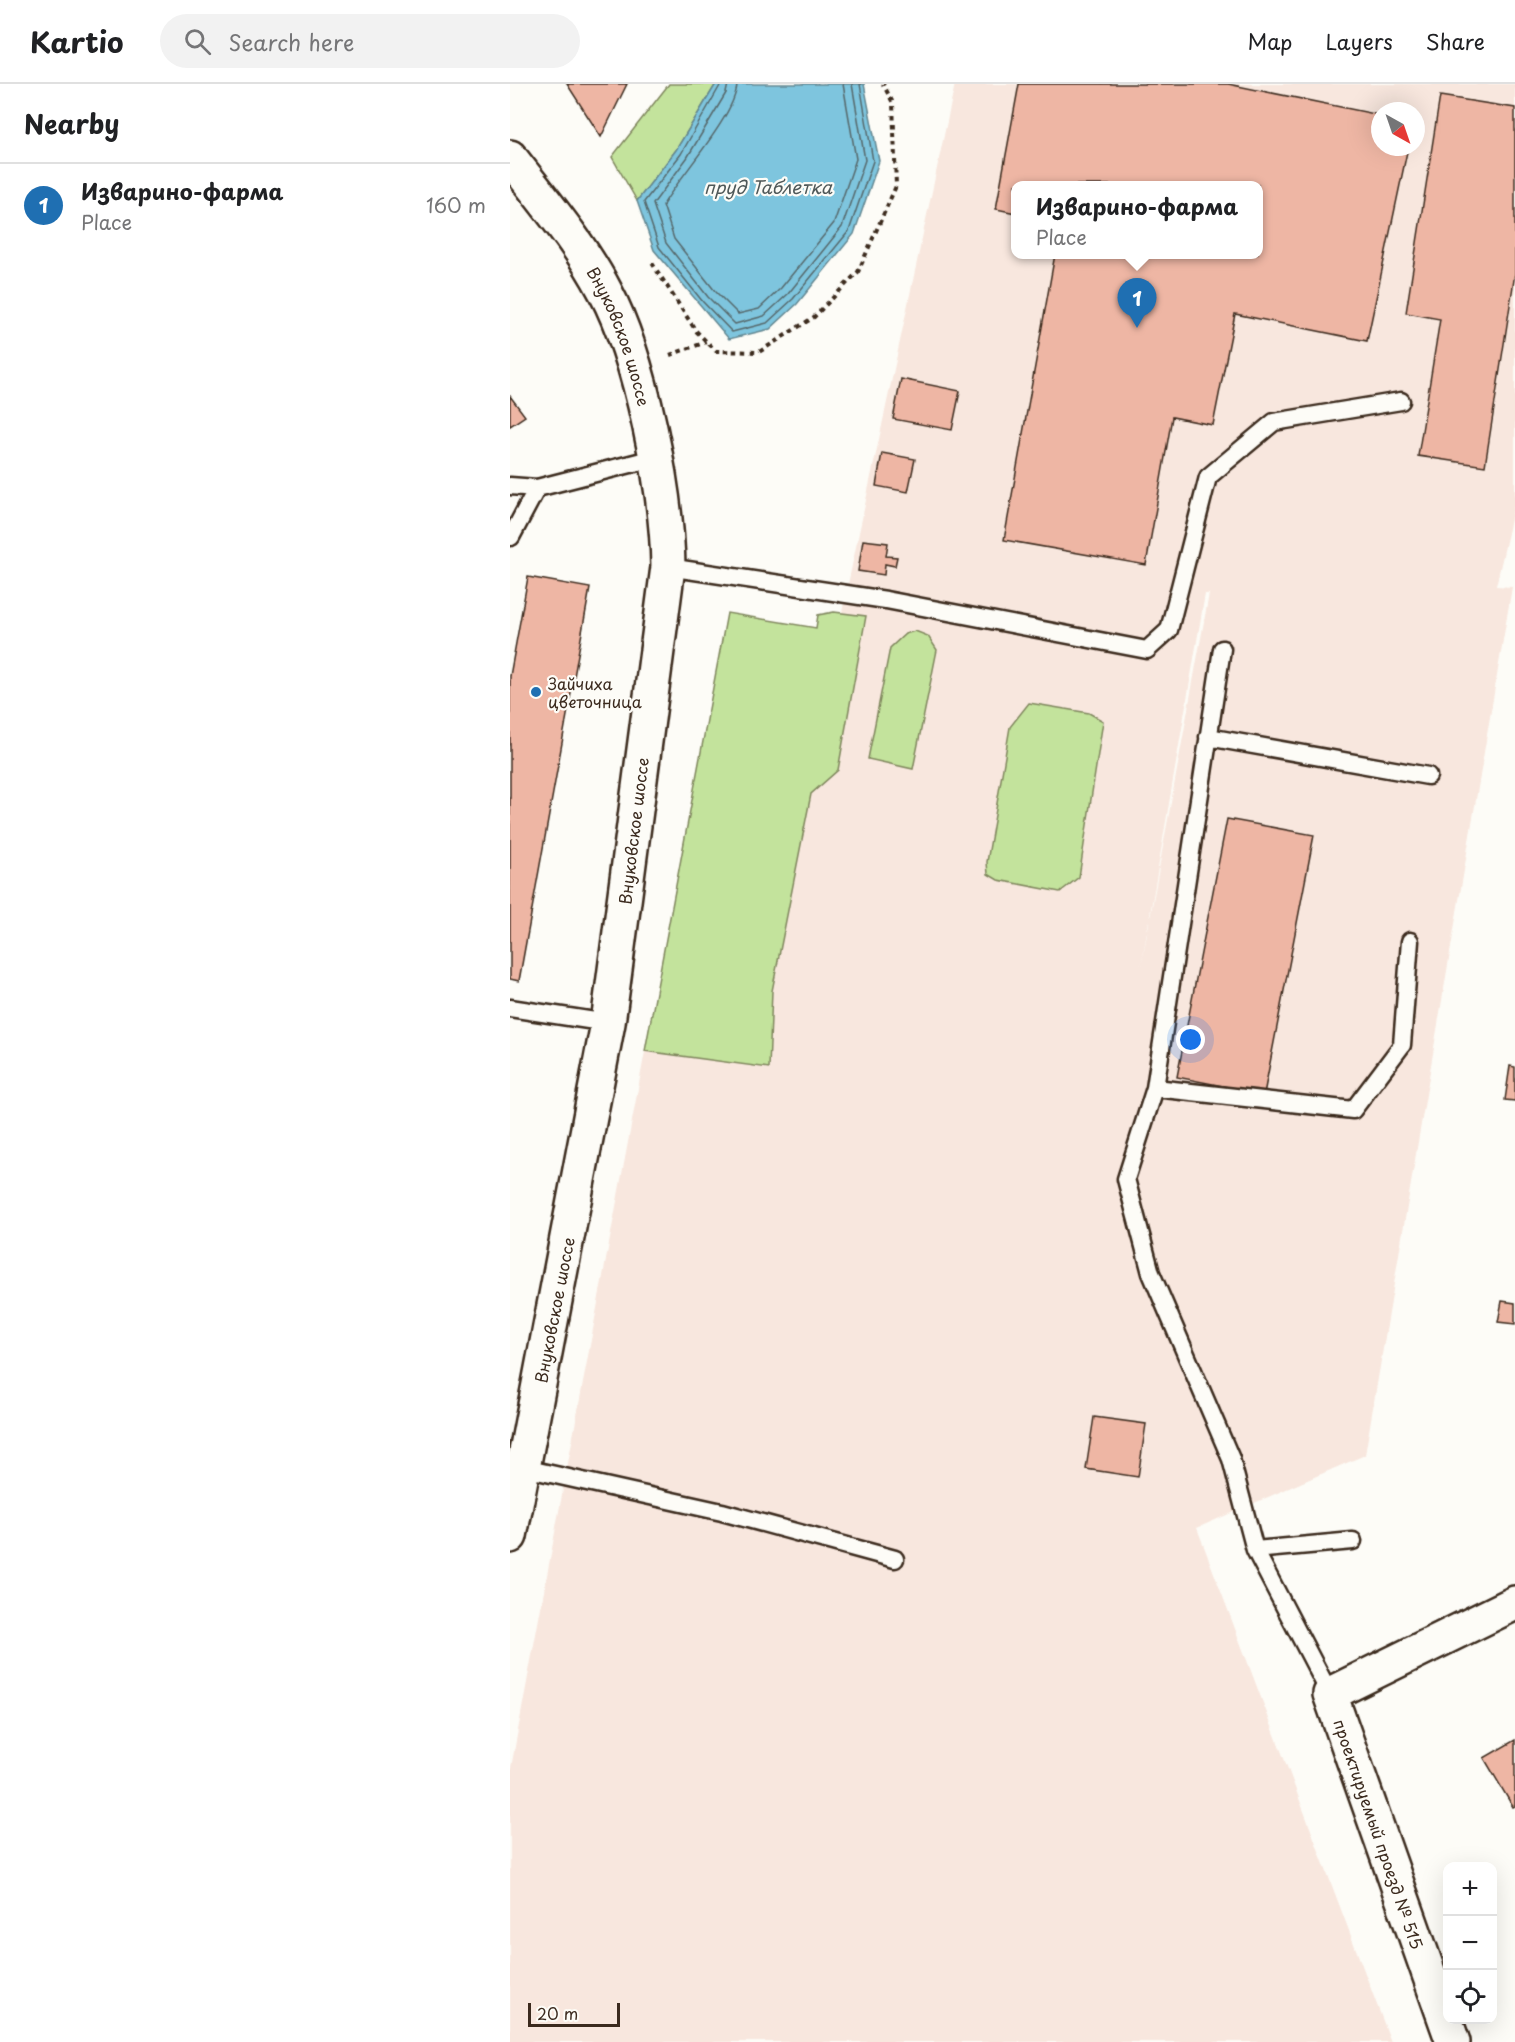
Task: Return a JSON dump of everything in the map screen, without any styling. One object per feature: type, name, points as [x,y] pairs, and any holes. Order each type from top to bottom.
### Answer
[{"type":"street","name":"Внуковское шоссе","points":[[510,157],[570,235],[607,294],[626,344],[643,400],[668,537],[668,567],[608,1023],[510,1536]]},
{"type":"street","points":[[1330,1694],[1515,1603]]},
{"type":"street","name":"проектируемый проезд № 515","points":[[1330,1694],[1453,2042]]},
{"type":"lane","points":[[668,567],[886,600],[1147,650],[1169,630],[1208,477],[1274,422],[1401,402]]},
{"type":"lane","points":[[510,486],[537,488],[654,458]]},
{"type":"lane","points":[[510,538],[537,488]]},
{"type":"lane","points":[[1222,649],[1155,1088],[1126,1179],[1151,1273],[1231,1459],[1255,1550],[1330,1694]]},
{"type":"lane","points":[[1208,737],[1428,776]]},
{"type":"lane","points":[[1155,1088],[1353,1110],[1402,1045],[1410,941]]},
{"type":"lane","points":[[510,1008],[608,1023]]},
{"type":"lane","points":[[524,1468],[722,1512],[895,1560]]},
{"type":"lane","points":[[1255,1550],[1353,1540]]},
{"type":"path","points":[[652,263],[696,331],[716,351],[759,352],[814,317],[858,272],[896,186],[893,103],[883,84]]},
{"type":"path","points":[[670,355],[706,342]]},
{"type":"shaded area","points":[[955,84],[1515,84],[1515,502],[1496,586],[1512,587],[1365,1455],[1197,1528],[1391,2042],[510,2042],[510,1773],[727,613],[838,631]],"holes":[[[1205,594],[1209,594],[1141,967]]]},
{"type":"green space","points":[[669,84],[716,84],[676,150],[637,201],[612,157]]},
{"type":"green space","points":[[834,612],[866,616],[838,770],[811,794],[772,991],[769,1068],[645,1051],[727,613],[816,628],[818,615]]},
{"type":"green space","points":[[915,631],[928,636],[937,650],[913,769],[868,759],[890,648],[905,634]]},
{"type":"green space","points":[[1029,703],[1089,713],[1103,721],[1079,877],[1060,892],[998,880],[988,874],[987,862],[1010,727]]},
{"type":"water","name":"пруд Таблетка","points":[[716,84],[864,84],[879,161],[854,234],[797,304],[770,329],[729,339],[654,250],[637,201],[676,150]]},
{"type":"building","points":[[567,84],[627,84],[601,137]]},
{"type":"building","points":[[1019,84],[1228,84],[1371,113],[1371,156],[1406,156],[1367,341],[1235,314],[1213,425],[1172,417],[1146,565],[1004,540],[1054,259],[1263,259],[1263,181],[1011,181],[1011,212],[996,209]]},
{"type":"building","points":[[1440,96],[1515,108],[1515,273],[1485,466],[1418,456],[1440,319],[1406,313]]},
{"type":"building","points":[[901,379],[960,391],[952,430],[893,419]]},
{"type":"building","points":[[510,396],[525,416],[510,426]]},
{"type":"building","points":[[882,453],[915,459],[908,492],[876,486]]},
{"type":"building","points":[[863,540],[888,543],[886,556],[897,557],[895,566],[885,564],[884,575],[858,571]]},
{"type":"building","points":[[528,577],[590,588],[519,981],[510,979],[510,676]]},
{"type":"building","points":[[1227,819],[1314,835],[1264,1094],[1177,1077]]},
{"type":"building","points":[[1510,1066],[1515,1067],[1515,1101],[1505,1100]]},
{"type":"building","points":[[1502,1301],[1515,1303],[1515,1324],[1498,1322]]},
{"type":"building","points":[[1094,1417],[1146,1424],[1138,1477],[1086,1469]]},
{"type":"building","points":[[1515,1740],[1515,1806],[1513,1807],[1484,1758]]},
{"type":"place","name":"Изварино-фарма","points":[[1137,328]]},
{"type":"place","name":"Зайчиха цветочница","points":[[536,692]]}]
